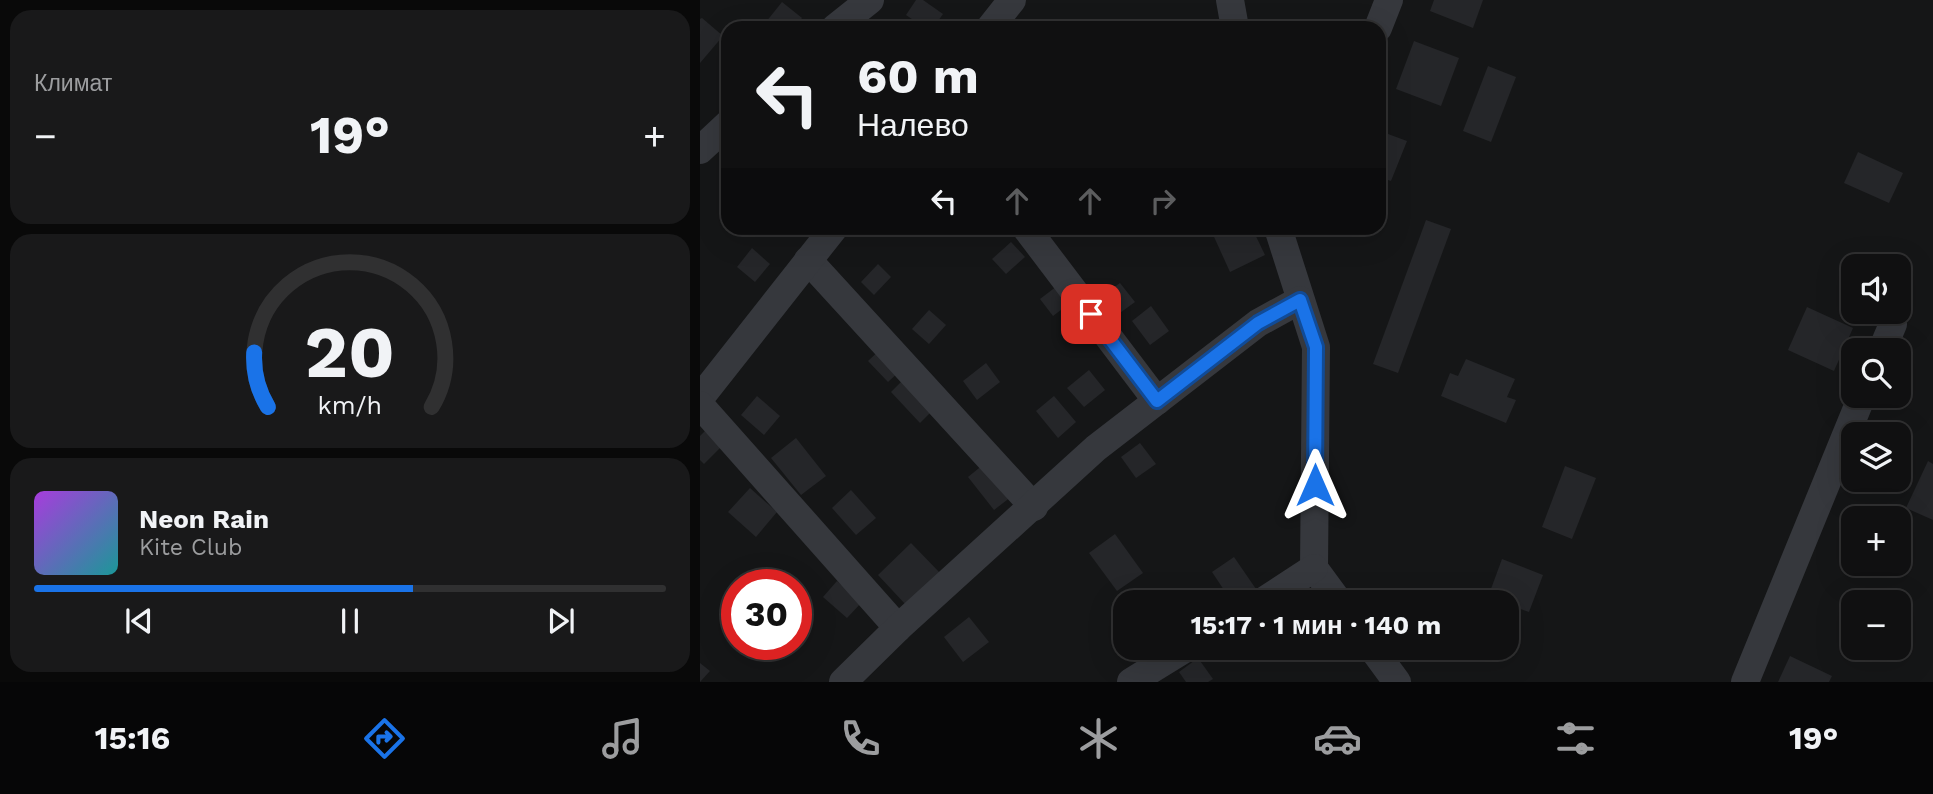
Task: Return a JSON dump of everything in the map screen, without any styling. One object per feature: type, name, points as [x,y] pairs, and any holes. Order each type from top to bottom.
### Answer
[{"type":"street","points":[[844,21],[870,0]]},
{"type":"street","points":[[996,21],[1012,0]]},
{"type":"street","points":[[1230,0],[1234,21]]},
{"type":"street","points":[[1381,21],[1390,0]]},
{"type":"street","points":[[700,150],[721,130]]},
{"type":"street","points":[[700,398],[828,235]]},
{"type":"street","points":[[1031,235],[1157,401]]},
{"type":"street","points":[[1286,236],[1300,300],[1316,347],[1314,568],[1330,590]]},
{"type":"street","points":[[808,260],[1034,507]]},
{"type":"street","points":[[843,682],[898,628],[1096,448],[1258,323],[1300,300]]},
{"type":"street","points":[[1887,338],[1893,324]]},
{"type":"street","points":[[700,405],[898,628]]},
{"type":"street","points":[[1745,682],[1856,408]]},
{"type":"street","points":[[1280,590],[1314,568]]},
{"type":"street","points":[[1131,682],[1167,660]]},
{"type":"street","points":[[1381,660],[1397,682]]},
{"type":"building","points":[[916,0],[923,0],[943,14],[938,21],[915,21],[906,15]]},
{"type":"building","points":[[1434,0],[1483,0],[1473,28],[1430,11]]},
{"type":"building","points":[[782,2],[802,18],[800,21],[767,21]]},
{"type":"building","points":[[700,19],[721,34],[721,38],[700,63]]},
{"type":"building","points":[[1414,41],[1459,58],[1441,106],[1396,89]]},
{"type":"building","points":[[1488,66],[1516,77],[1491,142],[1463,131]]},
{"type":"building","points":[[1386,133],[1407,141],[1391,181],[1386,179]]},
{"type":"building","points":[[1858,152],[1903,173],[1889,203],[1844,183]]},
{"type":"building","points":[[1426,220],[1451,229],[1398,373],[1373,364]]},
{"type":"building","points":[[1213,235],[1255,235],[1265,255],[1230,272]]},
{"type":"building","points":[[1011,242],[1025,257],[1006,274],[992,259]]},
{"type":"building","points":[[752,248],[770,264],[755,282],[737,267]]},
{"type":"building","points":[[878,264],[891,277],[874,295],[861,282]]},
{"type":"building","points":[[1061,283],[1074,300],[1053,316],[1040,299]]},
{"type":"building","points":[[1120,283],[1135,302],[1113,318],[1099,298]]},
{"type":"building","points":[[1151,306],[1169,331],[1150,345],[1132,321]]},
{"type":"building","points":[[1807,307],[1853,328],[1849,338],[1841,338],[1841,355],[1834,371],[1788,350]]},
{"type":"building","points":[[929,310],[946,325],[929,344],[912,329]]},
{"type":"building","points":[[882,348],[902,369],[888,382],[868,361]]},
{"type":"building","points":[[1466,359],[1515,379],[1507,397],[1516,400],[1506,423],[1441,396],[1450,373],[1458,376]]},
{"type":"building","points":[[986,363],[1000,382],[977,400],[963,381]]},
{"type":"building","points":[[1089,370],[1105,390],[1084,407],[1067,388]]},
{"type":"building","points":[[909,374],[938,405],[920,423],[891,392]]},
{"type":"building","points":[[757,396],[780,416],[764,435],[741,415]]},
{"type":"building","points":[[1054,396],[1076,422],[1058,438],[1036,411]]},
{"type":"building","points":[[711,425],[727,441],[704,464],[700,460],[700,436]]},
{"type":"building","points":[[796,438],[826,476],[801,495],[771,458]]},
{"type":"building","points":[[1140,443],[1156,464],[1136,478],[1121,457]]},
{"type":"building","points":[[989,460],[1016,493],[994,510],[968,477]]},
{"type":"building","points":[[1928,461],[1933,464],[1933,520],[1907,506]]},
{"type":"building","points":[[1565,466],[1596,478],[1572,539],[1542,527]]},
{"type":"building","points":[[750,488],[777,512],[756,537],[728,512]]},
{"type":"building","points":[[851,490],[876,518],[856,535],[832,508]]},
{"type":"building","points":[[1115,534],[1143,573],[1116,590],[1089,553]]},
{"type":"building","points":[[911,543],[941,574],[907,606],[878,575]]},
{"type":"building","points":[[1234,557],[1256,589],[1224,590],[1212,572]]},
{"type":"building","points":[[1502,559],[1543,575],[1529,612],[1519,608],[1519,590],[1491,590]]},
{"type":"building","points":[[837,581],[862,602],[847,618],[823,597]]},
{"type":"building","points":[[969,617],[989,642],[963,662],[944,637]]},
{"type":"building","points":[[1790,656],[1832,676],[1829,682],[1778,682]]},
{"type":"building","points":[[1199,660],[1213,679],[1208,682],[1186,682],[1179,672]]},
{"type":"building","points":[[700,663],[710,671],[700,682]]},
{"type":"route","points":[[1091,314],[1157,401],[1258,323],[1300,300],[1316,347],[1315,485]]}]
